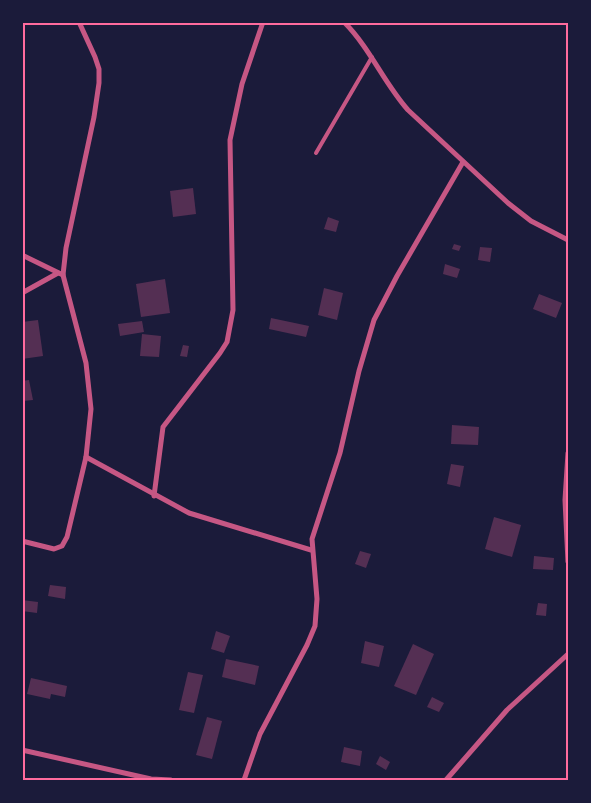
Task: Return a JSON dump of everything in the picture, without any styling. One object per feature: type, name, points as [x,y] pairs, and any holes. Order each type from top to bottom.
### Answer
[{"type":"street","points":[[22,542],[54,549],[62,546],[67,537],[86,458],[91,409],[86,363],[61,274],[94,117],[99,83],[99,69],[79,22]]},
{"type":"street","points":[[154,496],[163,427],[220,353],[230,330],[233,310],[230,140],[242,84],[263,22]]},
{"type":"street","points":[[344,22],[355,33],[372,57],[394,95],[408,110],[508,203],[531,221],[568,240]]},
{"type":"street","points":[[244,780],[260,734],[315,626],[317,599],[311,550],[313,532],[340,454],[374,320],[397,276],[463,162]]},
{"type":"street","points":[[22,255],[61,274]]},
{"type":"street","points":[[22,293],[61,274]]},
{"type":"street","points":[[568,453],[565,500],[568,562]]},
{"type":"street","points":[[86,458],[189,513],[311,550]]},
{"type":"street","points":[[446,780],[507,710],[568,654]]},
{"type":"street","points":[[22,750],[151,779],[170,780]]},
{"type":"lane","points":[[316,153],[372,57]]},
{"type":"building","points":[[193,188],[196,214],[173,217],[170,191]]},
{"type":"building","points":[[328,217],[339,221],[336,232],[324,229]]},
{"type":"building","points":[[454,244],[461,246],[459,251],[452,249]]},
{"type":"building","points":[[480,247],[492,248],[490,262],[478,260]]},
{"type":"building","points":[[445,264],[460,269],[457,278],[443,274]]},
{"type":"building","points":[[165,279],[170,313],[141,317],[136,284]]},
{"type":"building","points":[[324,288],[343,293],[337,320],[318,315]]},
{"type":"building","points":[[539,294],[562,303],[556,318],[533,309]]},
{"type":"building","points":[[271,318],[309,326],[306,337],[269,329]]},
{"type":"building","points":[[38,320],[43,356],[22,359],[22,322]]},
{"type":"building","points":[[142,321],[144,332],[120,336],[118,324]]},
{"type":"building","points":[[142,334],[161,336],[159,357],[140,356]]},
{"type":"building","points":[[183,345],[189,346],[187,357],[180,356]]},
{"type":"building","points":[[29,380],[33,400],[23,401],[22,381]]},
{"type":"building","points":[[452,425],[479,427],[478,445],[451,444]]},
{"type":"building","points":[[451,464],[464,466],[460,487],[447,484]]},
{"type":"building","points":[[494,517],[521,525],[512,557],[485,549]]},
{"type":"building","points":[[360,551],[371,554],[366,568],[355,564]]},
{"type":"building","points":[[534,556],[554,558],[553,570],[533,569]]},
{"type":"building","points":[[50,585],[66,587],[65,599],[48,596]]},
{"type":"building","points":[[22,600],[38,602],[37,613],[22,611]]},
{"type":"building","points":[[538,603],[547,604],[546,616],[536,615]]},
{"type":"building","points":[[216,631],[230,636],[224,653],[211,649]]},
{"type":"building","points":[[365,641],[384,646],[379,667],[361,663]]},
{"type":"building","points":[[413,644],[434,654],[416,695],[394,686]]},
{"type":"building","points":[[226,659],[259,666],[255,685],[222,677]]},
{"type":"building","points":[[188,672],[203,675],[194,713],[179,710]]},
{"type":"building","points":[[31,678],[67,686],[65,697],[51,694],[50,699],[27,694]]},
{"type":"building","points":[[432,697],[444,703],[439,712],[427,707]]},
{"type":"building","points":[[207,717],[222,721],[212,759],[196,755]]},
{"type":"building","points":[[344,747],[362,751],[360,766],[341,762]]},
{"type":"building","points":[[380,756],[390,762],[386,770],[376,764]]}]
